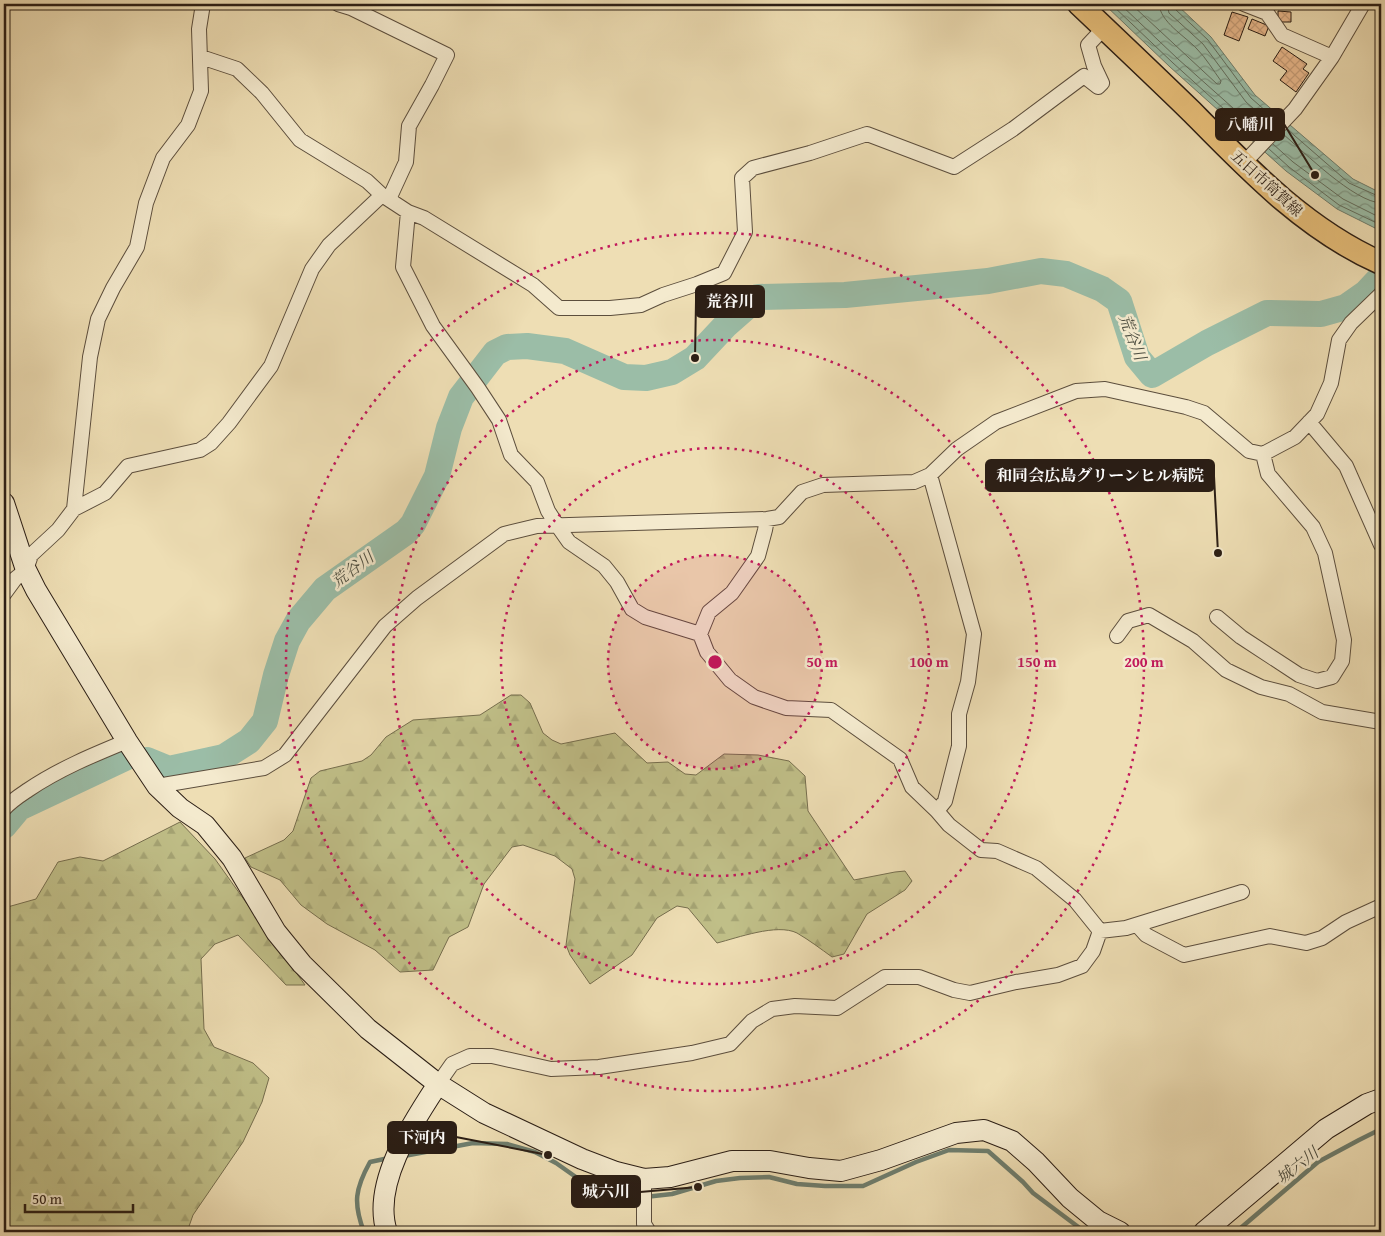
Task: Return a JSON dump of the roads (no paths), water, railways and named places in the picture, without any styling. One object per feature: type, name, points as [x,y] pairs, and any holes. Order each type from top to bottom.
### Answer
[{"type":"main road","name":"五日市筒賀線","points":[[1079,4],[1246,160],[1283,201],[1324,232],[1360,254],[1381,263]]},
{"type":"street","points":[[74,509],[90,357],[98,319],[113,288],[137,247],[146,203],[163,158],[188,125],[202,91],[199,29],[203,4]]},
{"type":"street","points":[[4,594],[15,579],[26,570],[31,555],[58,530],[74,509],[105,493],[128,466],[200,450],[211,443],[229,423],[271,366],[312,268],[329,245],[386,197],[406,162],[408,126],[447,56],[351,8],[338,4]]},
{"type":"street","points":[[1244,4],[1267,13],[1282,35],[1332,56]]},
{"type":"street","points":[[1246,160],[1295,109],[1332,56],[1363,4]]},
{"type":"street","points":[[201,57],[237,69],[262,93],[300,140],[367,181],[408,212],[424,218],[533,285],[559,308],[610,308],[641,305],[724,273],[745,232],[742,178],[753,168],[810,153],[867,134],[954,167],[1013,129],[1084,76],[1098,87],[1102,83],[1094,66],[1088,45],[1104,28]]},
{"type":"street","points":[[408,212],[403,267],[433,326],[468,373],[499,420],[511,456],[537,482],[548,511],[557,525],[569,542],[604,566],[617,582],[632,609],[645,617],[700,634]]},
{"type":"street","points":[[157,786],[264,768],[285,754],[385,626],[417,598],[504,534],[536,526],[767,519],[779,517],[802,492],[823,485],[914,482],[930,475],[957,449],[996,422],[1076,391],[1105,389],[1186,407],[1204,414],[1249,451],[1263,454],[1295,437],[1317,414],[1331,383],[1339,340],[1350,323],[1381,294]]},
{"type":"street","points":[[1309,422],[1346,466],[1381,545]]},
{"type":"street","points":[[1218,617],[1242,637],[1299,675],[1317,682],[1332,677],[1342,661],[1344,640],[1325,553],[1313,527],[1268,474],[1263,454]]},
{"type":"street","points":[[930,475],[974,634],[968,682],[959,714],[959,746],[945,801],[937,811]]},
{"type":"street","points":[[4,503],[26,570],[36,590],[127,741],[157,786],[180,808],[205,825],[232,858],[276,932],[302,964],[368,1029],[438,1084],[484,1113],[582,1160],[644,1182],[732,1161],[770,1161],[841,1171],[881,1160],[956,1133],[984,1130],[1012,1141],[1036,1162],[1070,1198],[1098,1221],[1120,1232]]},
{"type":"street","points":[[767,519],[766,530],[758,556],[732,594],[709,612],[700,634],[707,652],[730,680],[754,697],[786,708],[831,710],[900,759],[912,787],[949,825],[981,850],[997,851],[1036,868],[1075,900],[1100,931]]},
{"type":"street","points":[[1117,636],[1128,621],[1149,615],[1194,641],[1226,670],[1260,687],[1289,694],[1322,712],[1381,722]]},
{"type":"street","points":[[4,809],[10,802],[46,778],[88,757],[127,741]]},
{"type":"street","points":[[1100,931],[1137,925],[1242,892]]},
{"type":"street","points":[[1137,925],[1146,935],[1184,955],[1270,936],[1306,943],[1322,938],[1346,922],[1381,906]]},
{"type":"street","points":[[387,1232],[384,1199],[390,1173],[411,1126],[452,1064],[470,1056],[492,1056],[551,1069],[599,1067],[692,1053],[730,1044],[752,1021],[772,1009],[796,1006],[837,1008],[885,977],[919,977],[954,990],[970,993],[1016,982],[1058,975],[1082,966],[1093,951],[1100,931]]},
{"type":"street","points":[[1204,1232],[1326,1129],[1367,1104],[1381,1099]]},
{"type":"street","points":[[644,1182],[644,1224],[649,1232]]},
{"type":"water","points":[[1104,4],[1176,4],[1211,37],[1255,95],[1353,179],[1381,193],[1381,231],[1337,209],[1286,171],[1170,67]]},
{"type":"waterway","name":"荒谷川","points":[[147,760],[169,769],[224,757],[249,741],[265,721],[276,675],[287,641],[298,621],[325,589],[406,532],[413,524],[437,476],[449,428],[461,397],[495,353],[507,347],[527,346],[565,351],[624,377],[646,378],[672,372],[695,358],[725,326],[758,297],[845,295],[988,281],[1041,271],[1066,274],[1102,289],[1119,301],[1137,357],[1152,375],[1207,343],[1267,313],[1321,314],[1346,307],[1366,293],[1381,277]]},
{"type":"waterway","name":"荒谷川","points":[[4,826],[19,808],[125,758]]},
{"type":"waterway","name":"城六川","points":[[1236,1232],[1318,1162],[1381,1129]]},
{"type":"waterway","name":"城六川","points":[[404,1156],[473,1143],[507,1144],[535,1152],[556,1163],[590,1187],[606,1194],[636,1198],[672,1194],[716,1181],[740,1178],[769,1177],[797,1184],[863,1186],[916,1162],[949,1150],[988,1151],[1033,1193],[1085,1232]]},
{"type":"waterway","name":"城六川","points":[[364,1232],[357,1204],[361,1180],[370,1162],[389,1158]]},
{"type":"place","name":"八幡川","points":[[1315,175]]},
{"type":"place","name":"荒谷川","points":[[695,358]]},
{"type":"place","name":"和同会広島グリーンヒル病院","points":[[1218,553]]},
{"type":"place","name":"下河内","points":[[548,1155]]},
{"type":"place","name":"城六川","points":[[698,1187]]}]
